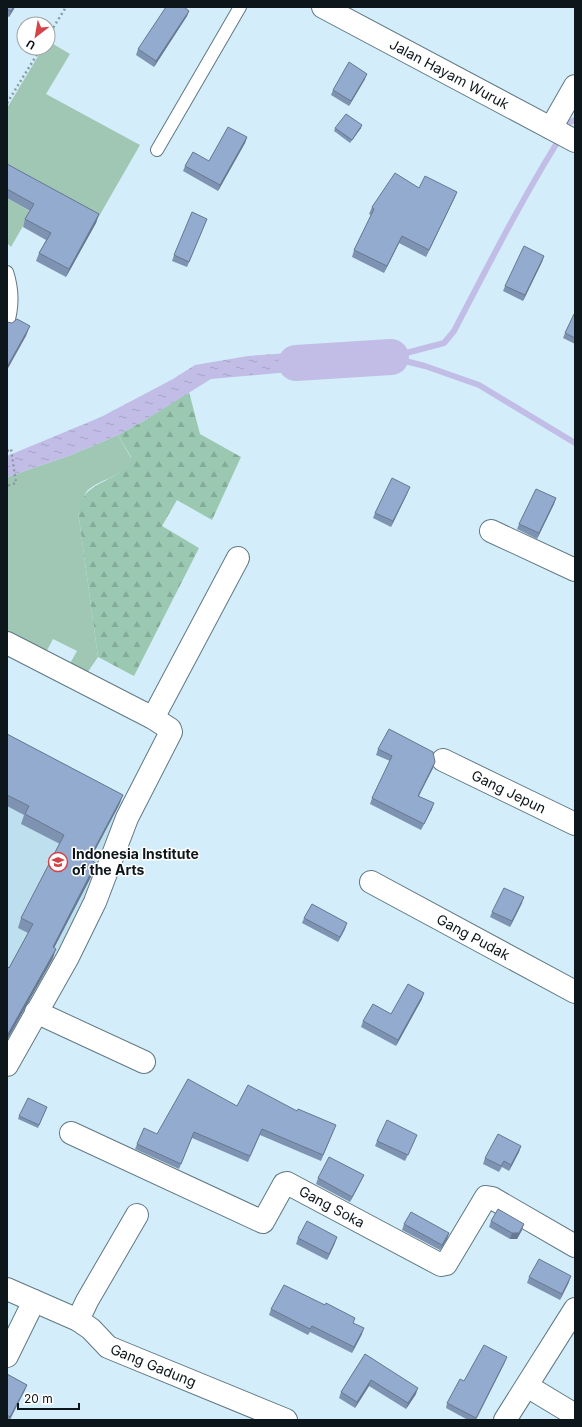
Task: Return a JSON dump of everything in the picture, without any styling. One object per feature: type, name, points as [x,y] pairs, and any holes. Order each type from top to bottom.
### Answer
[{"type":"street","name":"Jalan Hayam Wuruk","points":[[327,8],[561,133]]},
{"type":"street","points":[[561,133],[575,86]]},
{"type":"street","points":[[491,531],[575,570]]},
{"type":"street","points":[[153,718],[238,558]]},
{"type":"street","points":[[7,643],[153,718],[170,729],[170,732],[127,818],[95,902],[68,957],[7,1065]]},
{"type":"street","name":"Gang Jepun","points":[[443,760],[575,824]]},
{"type":"street","name":"Gang Pudak","points":[[371,882],[575,992]]},
{"type":"street","points":[[36,1012],[144,1062]]},
{"type":"street","name":"Gang Soka","points":[[72,1133],[263,1222],[284,1184],[287,1183],[441,1265],[446,1264],[486,1197],[492,1198],[575,1246]]},
{"type":"street","points":[[78,1320],[87,1301],[137,1215]]},
{"type":"street","name":"Gang Gadung","points":[[7,1289],[78,1320],[91,1329],[108,1347],[286,1420]]},
{"type":"street","points":[[7,1356],[34,1301]]},
{"type":"street","points":[[505,1420],[575,1308]]},
{"type":"street","points":[[527,1386],[575,1415]]},
{"type":"lane","points":[[156,150],[240,7]]},
{"type":"lane","points":[[7,272],[12,285],[12,304],[7,326]]},
{"type":"path","points":[[56,23],[66,7]]},
{"type":"path","points":[[7,103],[36,56]]},
{"type":"path","points":[[7,450],[11,449],[16,483],[7,486]]},
{"type":"shaded area","name":"Indonesia Institute of the Arts","points":[[7,737],[126,803],[90,921],[7,1070]]},
{"type":"green space","points":[[56,46],[70,54],[46,94],[140,145],[98,218],[7,168],[7,108],[38,56],[56,56]]},
{"type":"green space","points":[[7,198],[31,212],[11,247],[7,243]]},
{"type":"green space","points":[[189,392],[200,434],[241,457],[212,520],[177,500],[162,526],[199,548],[134,676],[98,657],[78,511],[81,500],[87,492],[120,472],[127,466],[131,457],[118,435],[142,422]]},
{"type":"green space","points":[[118,435],[131,458],[128,465],[118,474],[99,483],[87,491],[78,511],[98,657],[85,676],[68,667],[77,651],[53,639],[45,654],[7,634],[7,477],[71,455]]},
{"type":"water","points":[[344,349],[346,367],[211,379],[142,422],[118,435],[71,455],[7,477],[7,456],[101,417],[173,379],[195,365],[248,356]]},
{"type":"building","points":[[7,7],[14,7],[11,11],[7,9]]},
{"type":"building","points":[[166,7],[184,7],[189,11],[156,61],[138,49]]},
{"type":"building","points":[[349,62],[367,74],[351,101],[333,90]]},
{"type":"building","points":[[346,114],[362,125],[352,140],[335,128]]},
{"type":"building","points":[[228,127],[247,137],[220,185],[185,166],[193,152],[209,161]]},
{"type":"building","points":[[7,164],[99,214],[69,269],[39,253],[51,233],[25,219],[34,204],[7,189]]},
{"type":"building","points":[[395,173],[419,188],[425,176],[457,192],[429,250],[402,236],[387,266],[354,250],[374,209],[372,207]]},
{"type":"building","points":[[192,212],[207,219],[189,262],[174,255]]},
{"type":"building","points":[[524,246],[544,256],[525,295],[505,286]]},
{"type":"building","points":[[575,314],[575,338],[565,333]]},
{"type":"building","points":[[17,319],[30,326],[7,367],[7,322],[12,323]]},
{"type":"building","points":[[392,478],[410,487],[393,521],[375,513]]},
{"type":"building","points":[[536,489],[556,498],[539,533],[519,524]]},
{"type":"building","points":[[389,729],[433,752],[435,762],[418,796],[434,803],[424,824],[372,798],[392,756],[378,749]]},
{"type":"building","points":[[7,734],[123,795],[89,859],[96,863],[53,947],[56,949],[8,1034],[7,966],[9,968],[33,924],[21,918],[64,835],[25,814],[29,806],[7,795]]},
{"type":"building","points":[[504,888],[524,897],[512,921],[492,912]]},
{"type":"building","points":[[312,904],[347,923],[340,937],[304,918]]},
{"type":"building","points":[[408,984],[424,993],[398,1040],[363,1021],[373,1004],[391,1014]]},
{"type":"building","points":[[188,1079],[237,1106],[248,1085],[297,1111],[298,1109],[336,1125],[323,1155],[262,1129],[250,1156],[194,1132],[181,1164],[137,1144],[144,1128],[157,1134]]},
{"type":"building","points":[[28,1098],[47,1107],[39,1125],[19,1116]]},
{"type":"building","points":[[387,1120],[417,1135],[408,1155],[377,1141]]},
{"type":"building","points":[[498,1134],[521,1146],[511,1165],[504,1161],[501,1166],[485,1158]]},
{"type":"building","points":[[329,1157],[364,1175],[352,1197],[318,1178]]},
{"type":"building","points":[[498,1209],[524,1224],[519,1233],[512,1233],[491,1221]]},
{"type":"building","points":[[411,1212],[449,1233],[442,1245],[404,1224]]},
{"type":"building","points":[[307,1221],[337,1237],[329,1254],[298,1238]]},
{"type":"building","points":[[539,1259],[571,1276],[562,1294],[529,1277]]},
{"type":"building","points":[[284,1285],[325,1305],[326,1303],[355,1318],[353,1323],[364,1328],[354,1347],[312,1326],[310,1329],[271,1309]]},
{"type":"building","points":[[484,1345],[507,1357],[476,1418],[447,1403],[460,1379],[464,1381]]},
{"type":"building","points":[[365,1354],[418,1388],[408,1403],[371,1380],[357,1402],[341,1392]]},
{"type":"building","points":[[7,1374],[27,1385],[10,1417],[7,1415]]},
{"type":"waterway","points":[[391,357],[444,343],[454,331],[539,173],[570,122],[575,120]]},
{"type":"waterway","points":[[296,363],[391,357]]},
{"type":"waterway","points":[[393,358],[425,366],[479,385],[575,443]]},
{"type":"place","name":"Indonesia Institute of the Arts","points":[[58,862]]}]
